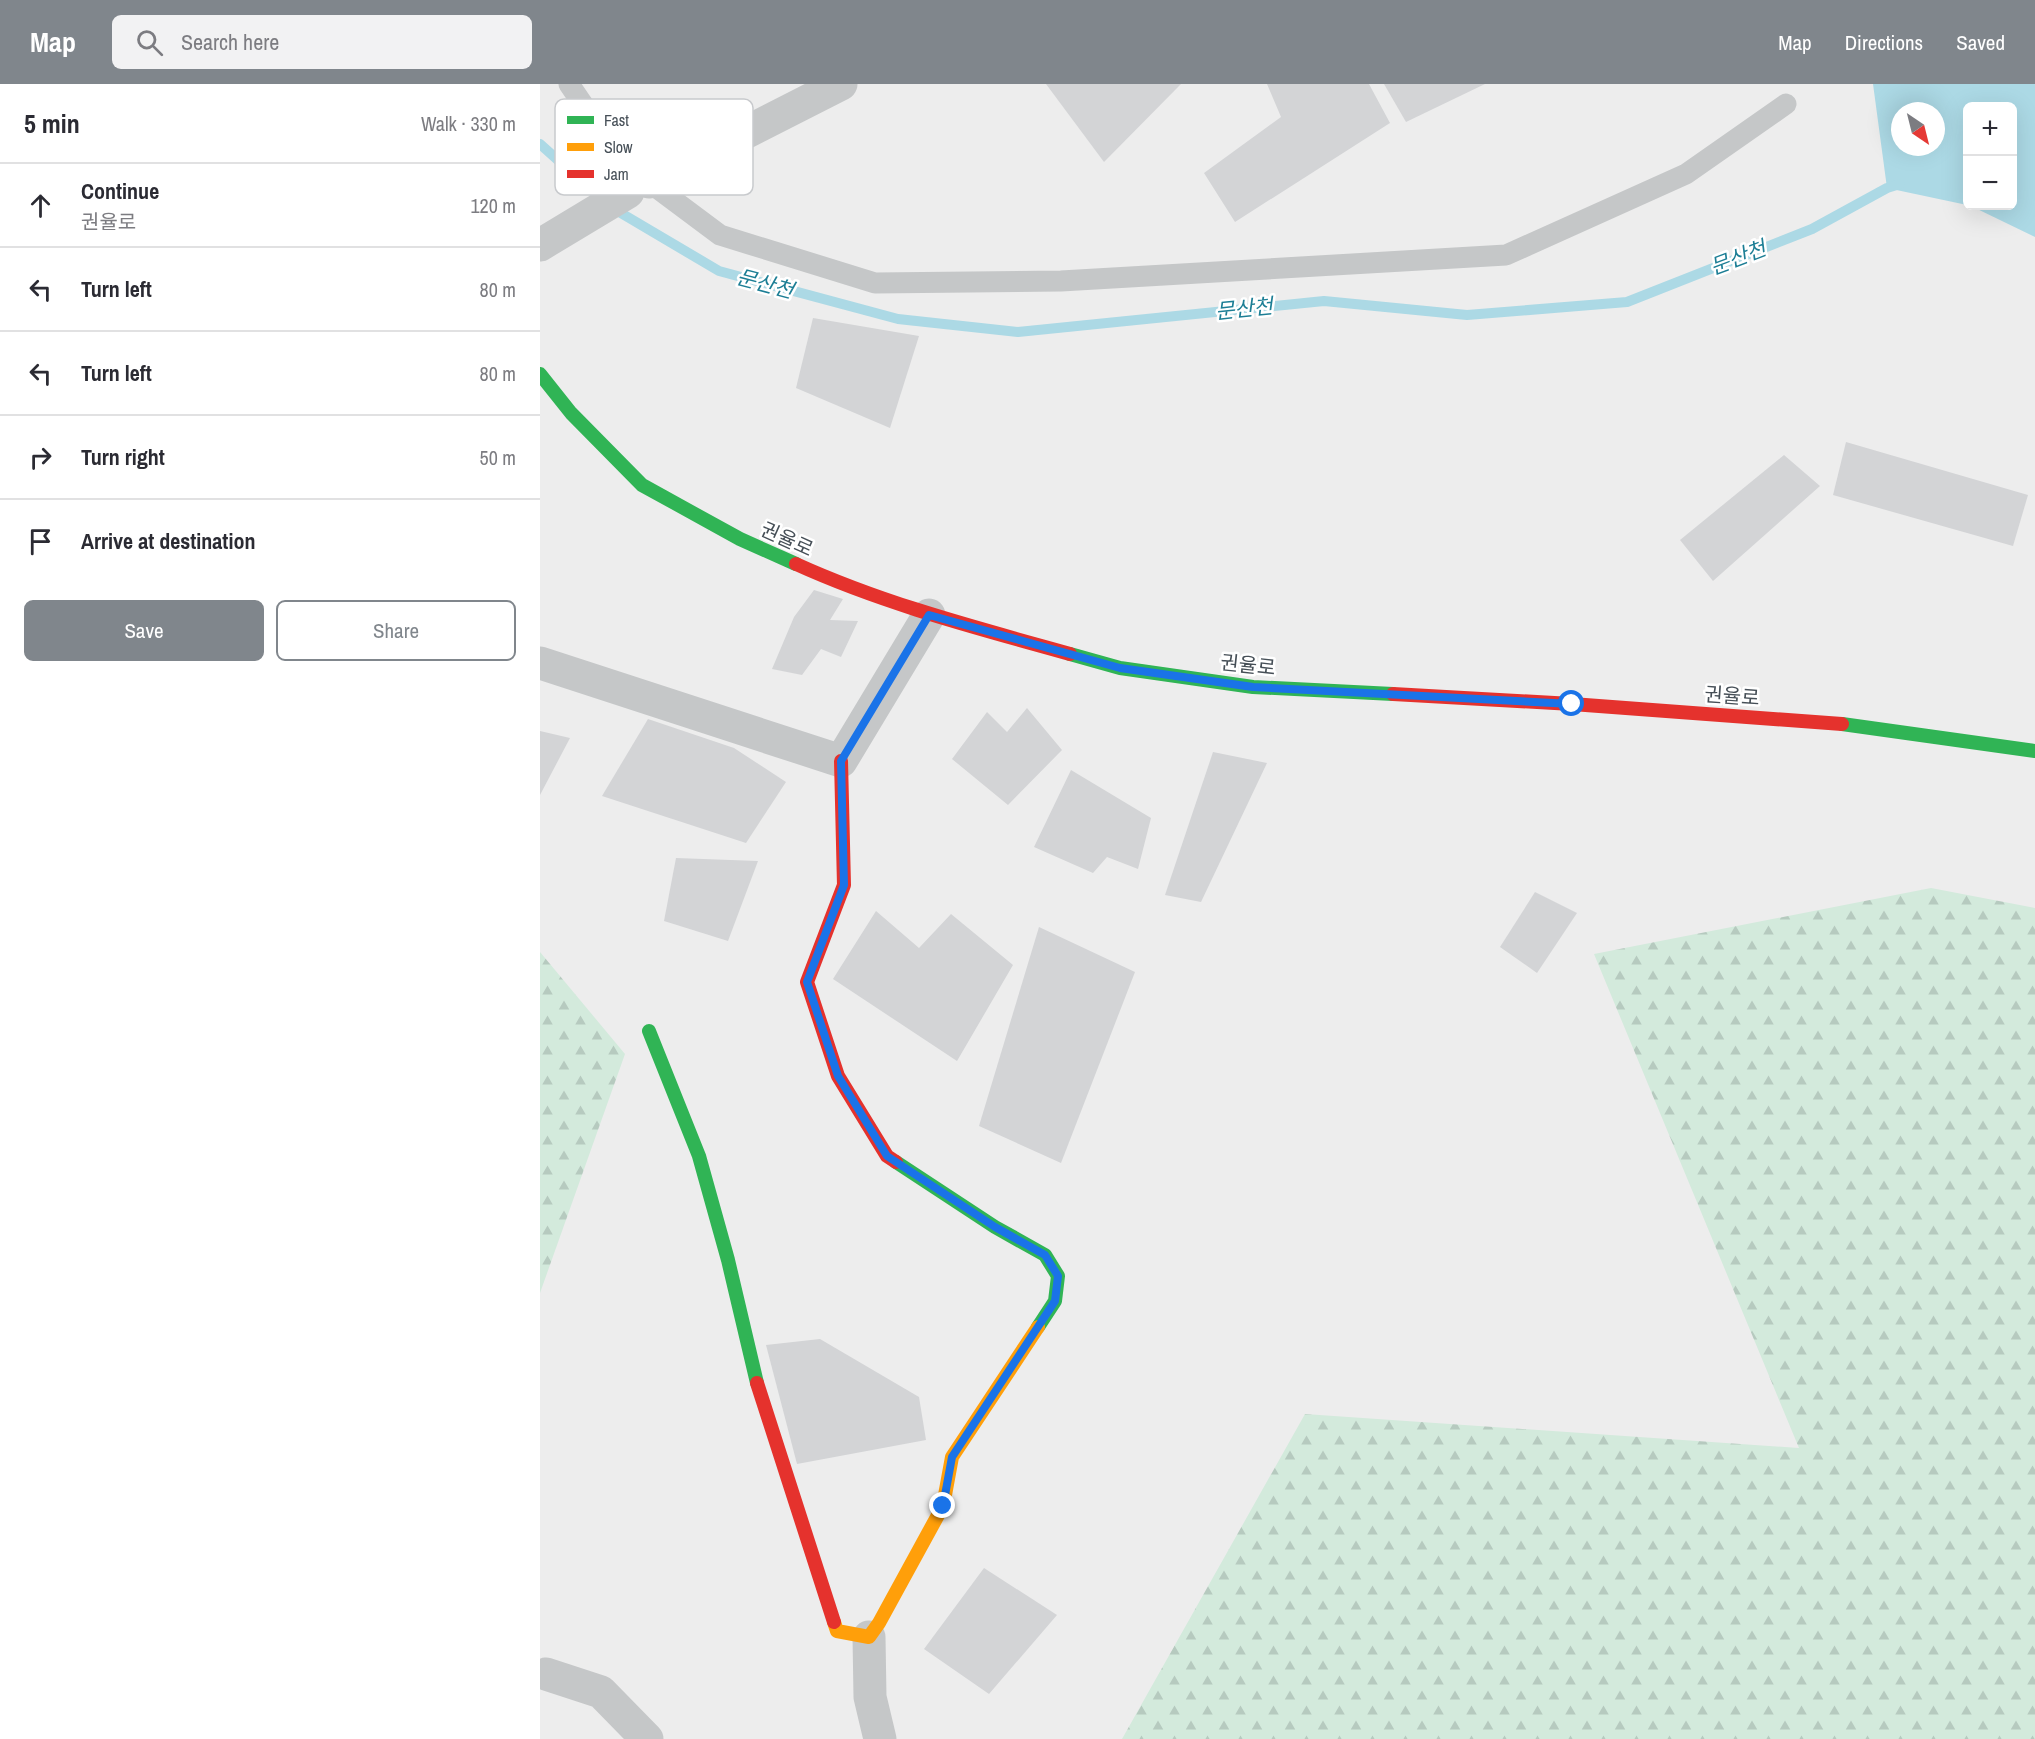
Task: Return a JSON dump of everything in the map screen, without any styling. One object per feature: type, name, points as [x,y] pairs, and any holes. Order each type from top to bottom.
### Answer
[{"type":"street","points":[[753,129],[841,84]]},
{"type":"street","points":[[540,245],[624,195]]},
{"type":"street","name":"권율로","points":[[540,374],[571,413],[642,485],[740,539],[838,583],[929,615],[1120,668],[1253,687],[1572,704],[1831,722],[2035,751]]},
{"type":"street","points":[[880,1739],[870,1697],[869,1637],[879,1623],[943,1506],[952,1457],[1055,1301],[1058,1276],[1045,1255],[995,1227],[887,1156],[838,1076],[807,982],[844,885],[841,761],[929,615]]},
{"type":"street","points":[[540,663],[841,761]]},
{"type":"street","points":[[649,1031],[699,1156],[728,1260],[761,1400],[837,1631],[869,1637]]},
{"type":"street","points":[[546,1674],[601,1692],[646,1739]]},
{"type":"lane","points":[[569,84],[579,99]]},
{"type":"lane","points":[[652,195],[720,235],[875,283],[1061,281],[1506,255],[1686,174],[1786,104]]},
{"type":"green space","points":[[1931,888],[2035,908],[2035,1739],[1122,1739],[1305,1414],[1799,1448],[1594,954]]},
{"type":"green space","points":[[540,952],[625,1054],[540,1293]]},
{"type":"water","points":[[1873,84],[2035,84],[2035,237],[1979,210],[2017,210],[2017,102],[1963,102],[1963,204],[1887,188]]},
{"type":"building","points":[[1046,84],[1181,84],[1104,162]]},
{"type":"building","points":[[1267,84],[1369,84],[1390,123],[1235,222],[1204,173],[1281,117]]},
{"type":"building","points":[[1384,84],[1485,84],[1406,122]]},
{"type":"building","points":[[813,318],[919,336],[890,428],[796,388]]},
{"type":"building","points":[[1846,442],[2028,495],[2013,546],[1833,495]]},
{"type":"building","points":[[1784,455],[1820,486],[1713,581],[1680,540]]},
{"type":"building","points":[[814,590],[843,599],[830,620],[858,621],[841,657],[821,649],[802,675],[772,669],[794,617]]},
{"type":"building","points":[[1027,708],[1062,750],[1008,805],[952,759],[987,712],[1007,732]]},
{"type":"building","points":[[648,719],[734,748],[786,782],[746,843],[602,796]]},
{"type":"building","points":[[540,731],[570,738],[540,795]]},
{"type":"building","points":[[1213,752],[1267,763],[1201,902],[1165,895]]},
{"type":"building","points":[[1071,770],[1151,818],[1138,869],[1107,857],[1093,873],[1034,847]]},
{"type":"building","points":[[676,858],[758,861],[728,941],[664,921]]},
{"type":"building","points":[[1535,892],[1577,913],[1537,973],[1500,947]]},
{"type":"building","points":[[876,911],[919,948],[951,914],[1013,965],[957,1061],[833,979]]},
{"type":"building","points":[[1039,927],[1135,972],[1061,1163],[979,1126]]},
{"type":"building","points":[[820,1339],[919,1397],[926,1440],[797,1464],[766,1345]]},
{"type":"building","points":[[984,1568],[1057,1615],[989,1694],[924,1649]]},
{"type":"waterway","name":"문산천","points":[[540,144],[555,157]]},
{"type":"waterway","name":"문산천","points":[[597,195],[609,206],[719,271],[898,319],[1018,332],[1324,301],[1467,315],[1627,302],[1812,229],[1887,188],[1900,184]]},
{"type":"traffic: fast","points":[[540,374],[571,413],[642,485],[740,539],[796,564]]},
{"type":"traffic: fast","points":[[1070,654],[1120,668],[1253,687],[1393,694]]},
{"type":"traffic: fast","points":[[1842,724],[2035,751]]},
{"type":"traffic: fast","points":[[649,1031],[699,1156],[728,1260],[757,1383]]},
{"type":"traffic: fast","points":[[896,1162],[995,1227],[1045,1255],[1058,1276],[1055,1301],[1038,1327]]},
{"type":"traffic: slow","points":[[834,1622],[837,1631],[869,1637],[879,1623],[943,1506],[952,1457],[1038,1327]]},
{"type":"traffic: jam","points":[[796,564],[897,603],[1070,654]]},
{"type":"traffic: jam","points":[[1393,694],[1572,704],[1842,724]]},
{"type":"traffic: jam","points":[[841,761],[844,885],[807,982],[838,1076],[887,1156],[896,1162]]},
{"type":"traffic: jam","points":[[757,1383],[834,1622]]},
{"type":"route","points":[[943,1506],[952,1457],[1055,1301],[1058,1276],[1045,1255],[995,1227],[887,1156],[838,1076],[807,982],[844,885],[841,761],[929,615],[1120,668],[1253,687],[1572,704]]}]
